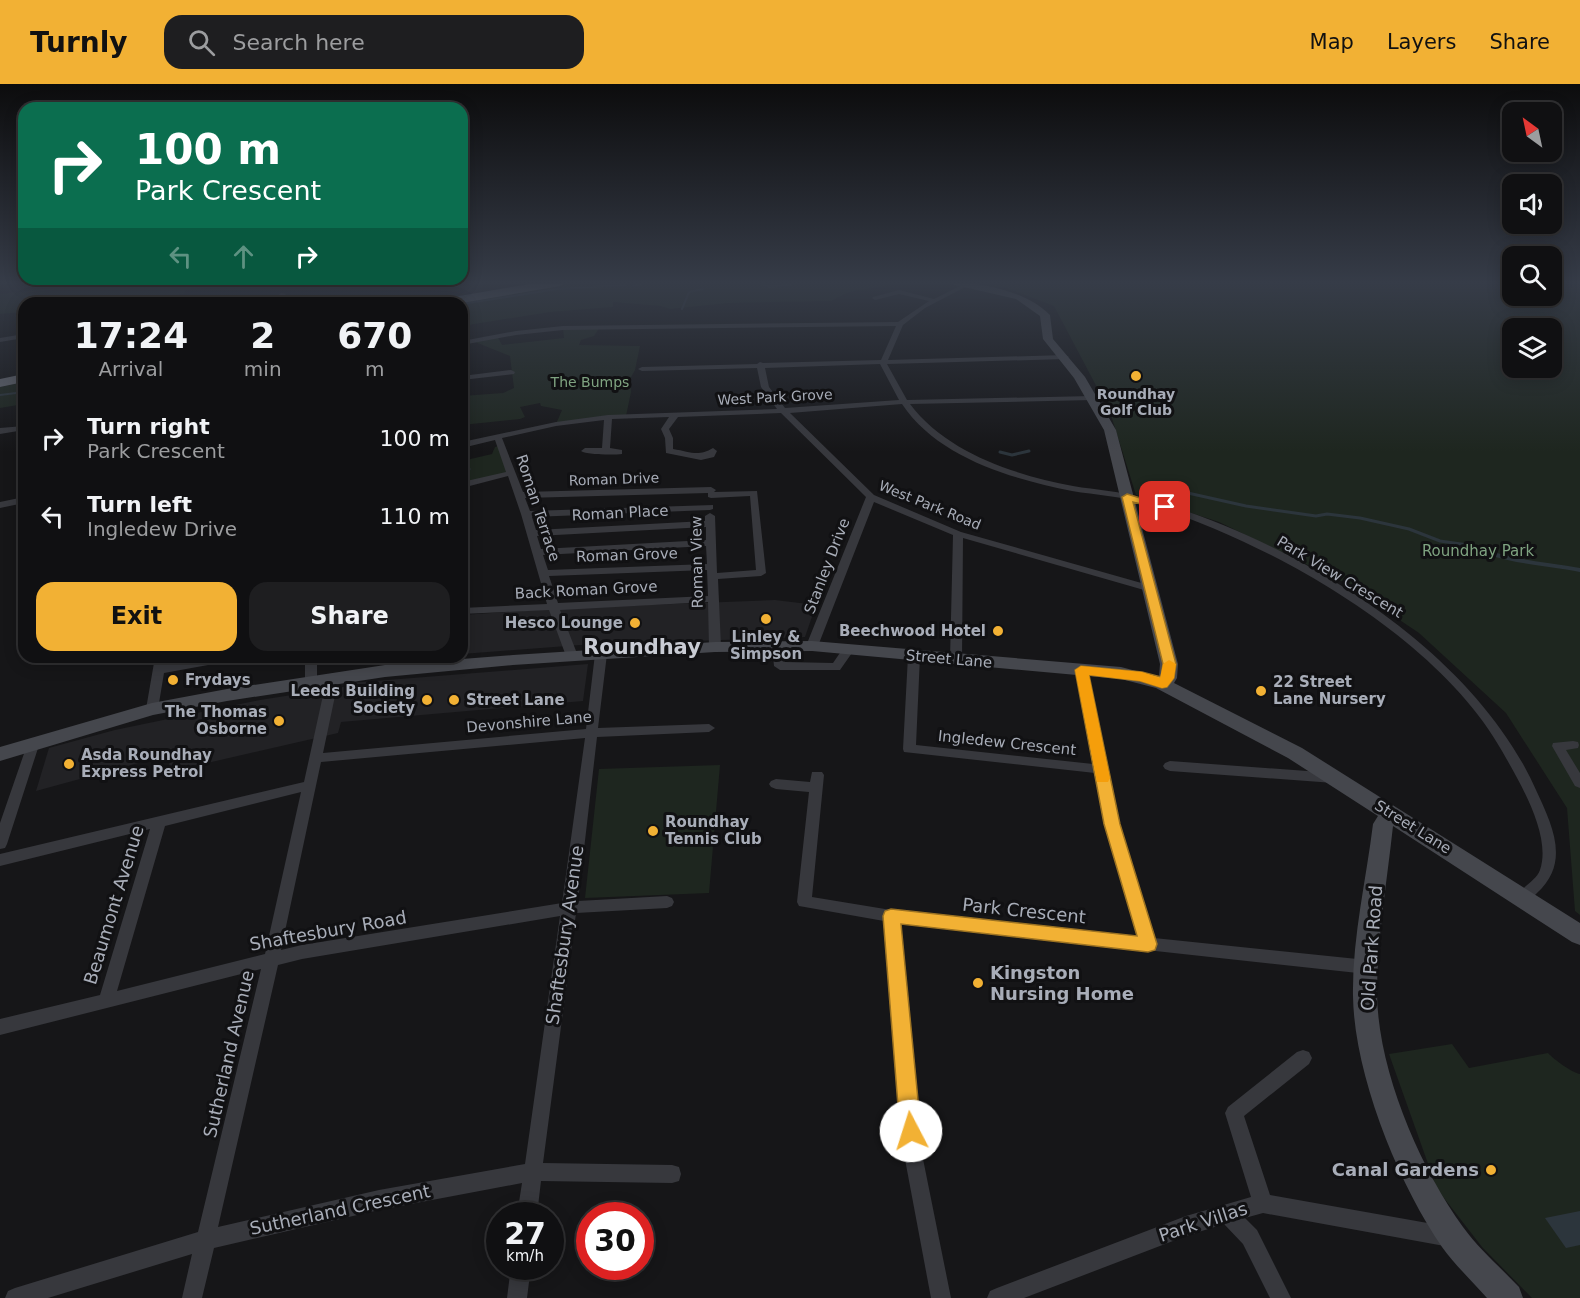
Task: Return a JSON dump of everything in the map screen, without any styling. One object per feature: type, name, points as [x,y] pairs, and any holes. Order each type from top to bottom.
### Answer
[{"type":"highway","points":[[0,383],[18,379]]},
{"type":"street","points":[[468,342],[484,339]]},
{"type":"street","points":[[883,363],[894,339]]},
{"type":"street","points":[[1048,339],[1065,357],[1110,430],[1169,664],[1168,678],[1162,684]]},
{"type":"street","points":[[642,369],[1065,357]]},
{"type":"street","name":"Park View Crescent","points":[[883,363],[902,402],[913,417],[944,441],[992,464],[1070,488],[1147,501],[1201,520],[1270,551],[1320,579],[1401,631],[1486,714],[1524,778],[1544,829],[1550,852],[1545,874],[1524,897]]},
{"type":"street","name":"West Park Road","points":[[760,364],[765,387],[783,411],[871,497],[958,534],[1148,588]]},
{"type":"street","points":[[468,377],[511,372]]},
{"type":"street","name":"West Park Grove","points":[[468,444],[556,424],[608,417],[783,411],[902,402],[1092,398]]},
{"type":"street","points":[[675,415],[664,429],[669,435],[671,445],[669,452],[686,456],[713,455]]},
{"type":"street","points":[[605,450],[608,446],[608,417]]},
{"type":"street","points":[[0,431],[18,429]]},
{"type":"street","name":"Roman Terrace","points":[[498,438],[525,514],[553,606],[572,656]]},
{"type":"street","points":[[585,451],[619,452]]},
{"type":"street","points":[[468,484],[511,473]]},
{"type":"street","name":"Roman View","points":[[714,476],[710,507],[710,543],[715,647]]},
{"type":"street","name":"Roman Drive","points":[[518,495],[754,493]]},
{"type":"street","name":"Roman Grove","points":[[544,573],[761,573],[754,493]]},
{"type":"street","name":"Stanley Drive","points":[[812,646],[871,497]]},
{"type":"street","points":[[0,505],[18,501]]},
{"type":"street","points":[[525,514],[710,507]]},
{"type":"street","name":"Roman Place","points":[[531,533],[710,524]]},
{"type":"street","points":[[956,659],[958,534]]},
{"type":"street","points":[[536,552],[710,543]]},
{"type":"street","name":"Back Roman Grove","points":[[468,611],[712,599]]},
{"type":"street","points":[[777,646],[780,666],[836,667],[848,650]]},
{"type":"street","name":"Street Lane","points":[[468,661],[715,647],[812,646],[1142,677],[1162,684],[1295,753],[1524,897],[1580,935]]},
{"type":"street","name":"Shaftesbury Avenue","points":[[529,1202],[601,654]]},
{"type":"street","name":"Ingledew Crescent","points":[[914,656],[909,749],[1100,769]]},
{"type":"street","points":[[152,709],[160,663]]},
{"type":"street","points":[[159,670],[197,663]]},
{"type":"street","points":[[310,681],[311,663]]},
{"type":"street","name":"Street Lane","points":[[0,754],[34,742],[152,709],[333,677],[433,663]]},
{"type":"street","points":[[1081,670],[1112,824],[1148,944]]},
{"type":"street","name":"Sutherland Avenue","points":[[192,1298],[272,958],[333,677]]},
{"type":"street","name":"Devonshire Lane","points":[[317,758],[592,733],[709,728]]},
{"type":"street","points":[[0,844],[34,742]]},
{"type":"street","points":[[1573,745],[1558,746],[1580,783]]},
{"type":"street","points":[[1170,766],[1335,778]]},
{"type":"street","name":"Park Crescent","points":[[776,784],[816,782],[804,902],[891,916],[1367,967]]},
{"type":"street","points":[[0,860],[311,785]]},
{"type":"street","name":"Old Park Road","points":[[1391,813],[1383,824],[1367,967],[1365,997],[1368,1031],[1387,1102],[1419,1180],[1453,1237],[1508,1298]]},
{"type":"street","name":"Beaumont Avenue","points":[[106,1000],[159,821]]},
{"type":"street","name":"Shaftesbury Road","points":[[0,1027],[272,958],[590,905],[668,902]]},
{"type":"street","points":[[891,916],[913,1154],[941,1298]]},
{"type":"street","points":[[1263,1203],[1234,1113],[1304,1058]]},
{"type":"street","name":"Sutherland Crescent","points":[[15,1298],[205,1240],[379,1200],[532,1172],[672,1174]]},
{"type":"street","name":"Park Villas","points":[[997,1298],[1185,1226],[1263,1203],[1453,1237]]},
{"type":"street","points":[[1227,1214],[1250,1237],[1281,1298]]},
{"type":"street","points":[[517,1298],[519,1280]]},
{"type":"shaded area","points":[[775,600],[816,605],[805,637],[580,645],[468,654],[468,615],[568,608]]},
{"type":"shaded area","points":[[588,664],[583,701],[341,722],[338,733],[168,772],[171,754],[36,791],[49,748],[115,730],[260,700],[349,686],[350,683]]},
{"type":"shaded area","points":[[1580,1211],[1580,1245],[1566,1248],[1545,1218]]},
{"type":"green space","name":"The Bumps","points":[[498,339],[502,345],[558,339],[585,339],[581,340],[579,345],[640,346],[635,370],[630,379],[631,392],[626,416],[556,424],[562,410],[541,406],[540,403],[520,407],[525,417],[520,419],[468,424],[468,396],[503,393],[514,388],[510,356],[475,342]]},
{"type":"green space","name":"Roundhay Park","points":[[1071,339],[1502,339],[1502,378],[1562,378],[1562,339],[1580,339],[1580,915],[1575,911],[1567,808],[1506,713],[1419,633],[1343,582],[1219,522],[1136,495],[1110,412]]},
{"type":"green space","points":[[18,383],[18,405],[0,408],[0,387]]},
{"type":"green space","points":[[502,445],[511,473],[468,484],[468,460],[492,454],[495,447]]},
{"type":"green space","name":"Roundhay Tennis Club","points":[[720,765],[709,893],[585,898],[599,769]]},
{"type":"green space","name":"Canal Gardens","points":[[1452,1044],[1469,1068],[1548,1053],[1563,1065],[1580,1074],[1580,1298],[1532,1298],[1482,1247],[1437,1189],[1389,1054]]},
{"type":"waterway","points":[[0,395],[18,393]]},
{"type":"waterway","points":[[1000,452],[1012,455],[1029,451]]},
{"type":"waterway","points":[[1167,483],[1177,488]]},
{"type":"waterway","points":[[1161,487],[1246,506],[1316,516],[1327,514],[1360,518],[1409,529],[1440,541],[1468,545],[1494,554]]},
{"type":"waterway","points":[[1490,553],[1580,570]]},
{"type":"slow traffic","points":[[1102,778],[1081,670],[1121,673],[1162,684],[1168,678],[1169,664]]},
{"type":"place","name":"Roundhay Golf Club","points":[[1136,376]]},
{"type":"place","name":"Linley & Simpson","points":[[766,619]]},
{"type":"place","name":"Hesco Lounge","points":[[635,623]]},
{"type":"place","name":"Beechwood Hotel","points":[[998,631]]},
{"type":"place","name":"Frydays","points":[[173,680]]},
{"type":"place","name":"22 Street Lane Nursery","points":[[1261,691]]},
{"type":"place","name":"Leeds Building Society","points":[[427,700]]},
{"type":"place","name":"Street Lane","points":[[454,700]]},
{"type":"place","name":"The Thomas Osborne","points":[[279,721]]},
{"type":"place","name":"Asda Roundhay Express Petrol","points":[[69,764]]},
{"type":"place","name":"Roundhay Tennis Club","points":[[653,831]]},
{"type":"place","name":"Kingston Nursing Home","points":[[978,983]]},
{"type":"place","name":"Canal Gardens","points":[[1491,1170]]},
{"type":"district","name":"Roundhay","points":[[642,647]]},
{"type":"route","points":[[911,1131],[891,916],[1148,944],[1112,824],[1081,670],[1121,673],[1162,684],[1168,678],[1169,664],[1148,588],[1127,497],[1165,507]]}]
